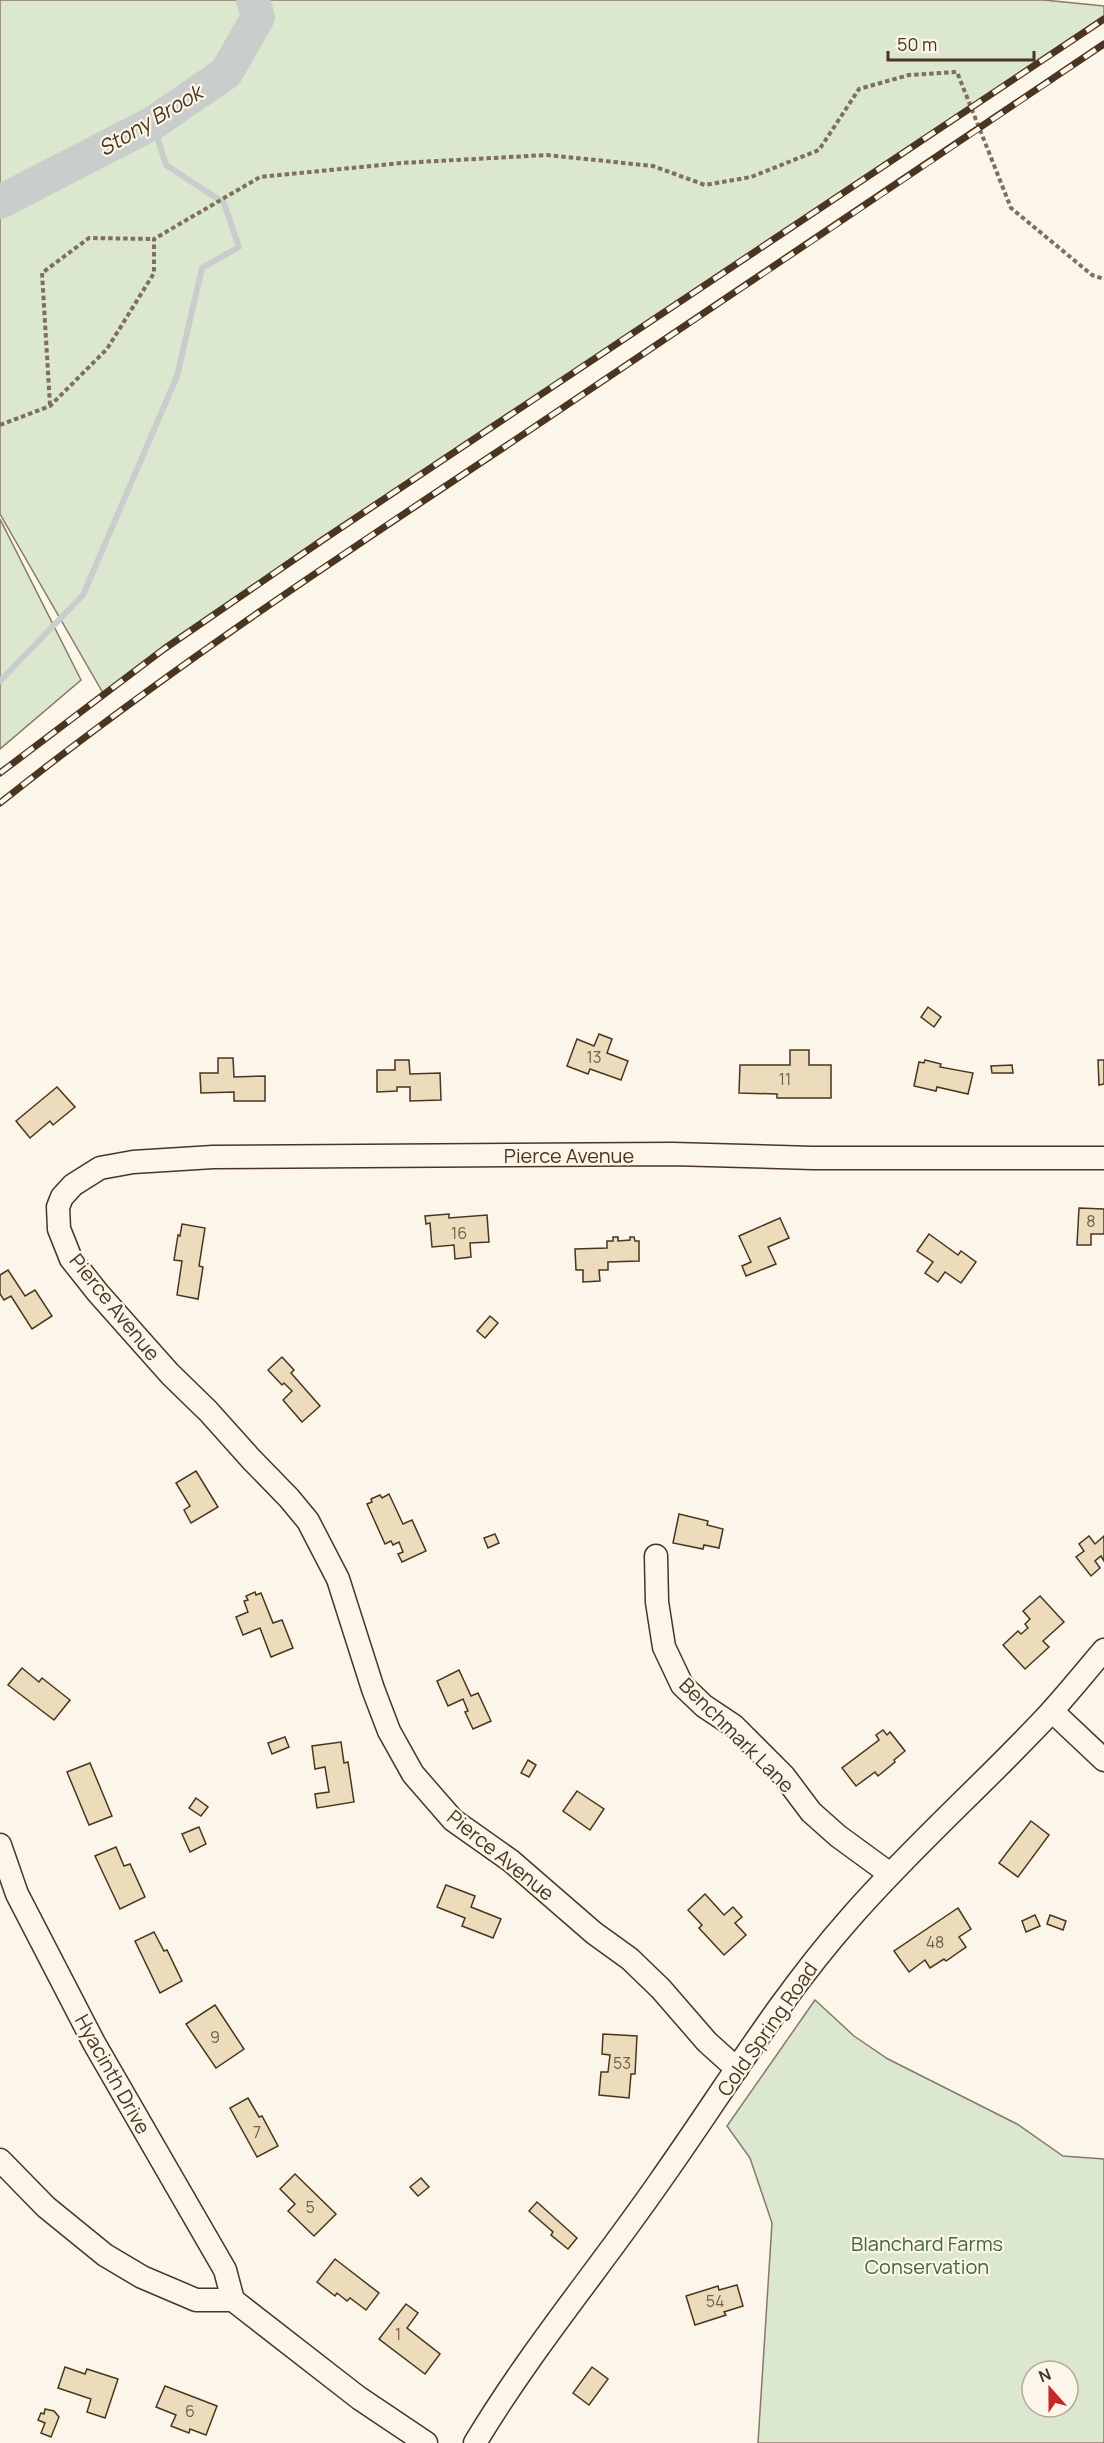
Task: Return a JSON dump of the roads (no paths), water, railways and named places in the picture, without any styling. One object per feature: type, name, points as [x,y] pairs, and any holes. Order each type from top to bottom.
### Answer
[{"type":"street","name":"Pierce Avenue","points":[[737,2069],[707,2042],[661,1989],[630,1959],[594,1933],[511,1861],[453,1820],[413,1774],[389,1731],[373,1689],[338,1579],[308,1521],[208,1411],[170,1374],[71,1259],[59,1229],[58,1207],[62,1197],[73,1185],[100,1168],[133,1162],[213,1157],[672,1155],[813,1158],[1104,1158]]},
{"type":"street","name":"Benchmark Lane","points":[[656,1556],[657,1602],[664,1647],[682,1685],[704,1706],[734,1726],[784,1776],[811,1812],[838,1836],[890,1874]]},
{"type":"street","name":"Cold Spring Road","points":[[475,2443],[512,2383],[555,2322],[624,2232],[792,1988],[890,1874],[1052,1711],[1104,1650]]},
{"type":"street","points":[[1052,1711],[1104,1760]]},
{"type":"street","name":"Hyacinth Drive","points":[[0,1845],[17,1894],[94,2043],[225,2270],[233,2300]]},
{"type":"street","points":[[0,2160],[46,2207],[105,2255],[142,2277],[196,2300],[233,2300],[354,2394],[426,2443]]},
{"type":"waterway","name":"Stony Brook","points":[[0,202],[153,123],[226,73],[258,17],[253,0]]},
{"type":"waterway","points":[[0,681],[83,595],[177,376],[202,268],[239,247],[224,203],[166,165],[153,123]]},
{"type":"railway","points":[[0,773],[164,649],[324,539],[1104,19]]},
{"type":"railway","points":[[0,803],[123,709],[249,619],[1104,44]]},
{"type":"park label","name":"Blanchard Farms Conservation","points":[[927,2254]]}]
